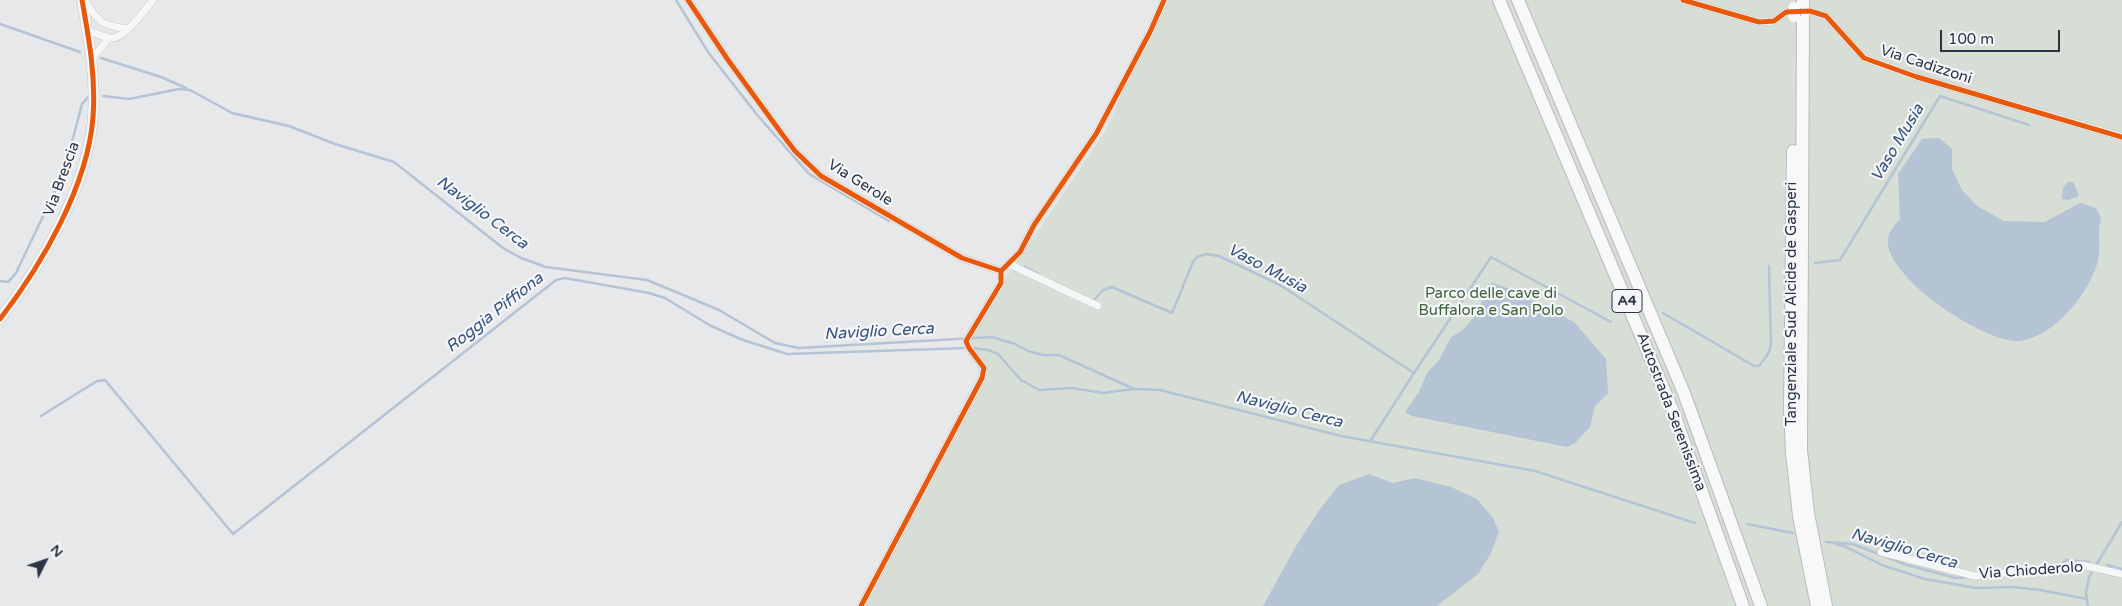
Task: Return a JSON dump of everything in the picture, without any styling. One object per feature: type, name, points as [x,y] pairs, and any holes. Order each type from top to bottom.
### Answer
[{"type":"highway","name":"Autostrada Serenissima","points":[[1499,0],[1672,410],[1743,606]]},
{"type":"highway","name":"Autostrada Serenissima","points":[[1518,0],[1684,393],[1761,606]]},
{"type":"highway","name":"Tangenziale Sud Alcide de Gasperi","points":[[1799,8],[1790,399],[1792,452],[1800,525],[1817,606]]},
{"type":"highway","name":"Tangenziale Sud Alcide de Gasperi","points":[[1799,8],[1801,450],[1808,513],[1826,606]]},
{"type":"street","points":[[83,0],[96,18],[106,26]]},
{"type":"street","name":"Via Brescia","points":[[0,319],[36,267],[57,230],[81,172],[88,148],[93,119],[94,79],[83,0]]},
{"type":"street","points":[[88,30],[108,38],[116,38],[128,29],[153,0]]},
{"type":"street","name":"Via Gerole","points":[[688,0],[728,60],[782,134],[795,151],[821,176],[962,258],[1001,271]]},
{"type":"street","points":[[861,606],[982,378],[984,368],[966,341],[969,333],[1002,283],[1001,271],[1020,252],[1034,225],[1096,134],[1150,32],[1164,0]]},
{"type":"street","name":"Via Cadizzoni","points":[[1683,0],[1759,22],[1774,21],[1786,12],[1810,11],[1826,16],[1864,58],[1917,77],[2122,137]]},
{"type":"street","points":[[88,30],[106,26],[128,29]]},
{"type":"street","points":[[92,59],[108,38]]},
{"type":"street","points":[[1008,264],[1098,306]]},
{"type":"street","name":"Via Chioderolo","points":[[1881,552],[1975,576],[2082,565],[2122,574]]},
{"type":"green space","name":"Parco delle cave di Buffalora e San Polo","points":[[1162,0],[2122,0],[2122,606],[860,606],[940,454],[983,366],[966,344],[968,334],[1106,130]]},
{"type":"water","points":[[1939,138],[1952,149],[1952,169],[1962,190],[1977,206],[2004,221],[2045,222],[2080,203],[2096,208],[2101,218],[2099,255],[2092,278],[2070,310],[2055,324],[2038,335],[2019,341],[2004,339],[1984,332],[1961,320],[1918,288],[1901,271],[1891,253],[1888,238],[1892,228],[1900,219],[1898,174],[1922,139]]},
{"type":"water","points":[[2068,182],[2073,182],[2079,196],[2068,200],[2062,199],[2063,188]]},
{"type":"water","points":[[1493,283],[1510,289],[1574,322],[1606,359],[1608,393],[1595,406],[1590,427],[1575,443],[1567,447],[1412,416],[1405,412],[1419,392],[1427,373],[1439,360],[1451,337],[1470,322],[1479,308],[1488,285]]},
{"type":"water","points":[[1369,474],[1393,483],[1415,478],[1451,487],[1477,499],[1493,518],[1499,532],[1490,555],[1478,574],[1437,606],[1263,606],[1296,546],[1320,509],[1339,485]]},
{"type":"waterway","name":"Vaso Musia","points":[[676,0],[708,52],[758,116],[809,174],[889,221]]},
{"type":"waterway","points":[[0,24],[80,52]]},
{"type":"waterway","points":[[101,58],[161,77],[186,88]]},
{"type":"waterway","name":"Naviglio Cerca","points":[[103,96],[129,99],[179,89],[190,90],[232,113],[289,126],[335,144],[394,162],[503,248],[521,258],[546,267],[647,280],[719,310],[775,343],[799,348],[992,337],[1015,344],[1028,351],[1043,355],[1059,355],[1134,389],[1160,390],[1341,436],[1535,471],[1695,523]]},
{"type":"waterway","name":"Vaso Musia","points":[[1815,263],[1840,260],[1940,96],[2029,125]]},
{"type":"waterway","name":"Naviglio Cerca","points":[[0,281],[8,282],[16,273],[64,172],[82,104],[88,97]]},
{"type":"waterway","name":"Vaso Musia","points":[[1093,301],[1103,290],[1112,287],[1172,313],[1193,262],[1197,257],[1206,254],[1219,256],[1280,285],[1414,373],[1491,257],[1611,322]]},
{"type":"waterway","name":"Vaso Musia","points":[[1663,313],[1754,366],[1759,366],[1768,354],[1771,345],[1769,266]]},
{"type":"waterway","name":"Vaso Musia","points":[[1025,267],[1039,274]]},
{"type":"waterway","name":"Roggia Piffiona","points":[[41,416],[97,381],[105,380],[233,534],[556,280],[565,278],[649,293],[665,298],[711,326],[743,340],[787,354],[966,348]]},
{"type":"waterway","name":"Roggia Piffiona","points":[[972,348],[988,350],[998,354],[1021,380],[1039,390],[1072,388],[1103,393],[1133,389]]},
{"type":"waterway","name":"Vaso Musia","points":[[1371,440],[1414,373]]},
{"type":"waterway","name":"Naviglio Cerca","points":[[2088,606],[2086,593],[2089,577],[2122,522]]},
{"type":"waterway","name":"Naviglio Cerca","points":[[1747,524],[1793,533]]},
{"type":"waterway","name":"Naviglio Cerca","points":[[1826,542],[1853,544],[1907,565],[1956,578],[1968,577]]},
{"type":"waterway","points":[[1835,544],[1844,546],[1882,565],[1925,579],[1976,588],[2013,587],[2040,590],[2087,599]]},
{"type":"waterway","name":"Naviglio Cerca","points":[[2061,565],[2066,560],[2089,562]]},
{"type":"waterway","name":"Naviglio Cerca","points":[[2107,565],[2122,569]]},
{"type":"waterway","name":"Naviglio Cerca","points":[[2009,576],[2054,572],[2057,569]]},
{"type":"cycle path","points":[[0,319],[31,275],[60,224],[82,170],[89,143],[93,117],[94,87],[82,0]]},
{"type":"cycle path","points":[[688,0],[728,60],[782,134],[795,151],[821,176],[962,258],[1001,271],[1020,252],[1034,225],[1096,134],[1150,32],[1164,0]]},
{"type":"cycle path","points":[[1683,0],[1759,22],[1774,21],[1786,12],[1810,11],[1826,16],[1864,58],[1917,77],[2122,137]]},
{"type":"cycle path","points":[[861,606],[982,378],[984,368],[966,341],[1001,283],[1001,271]]}]
